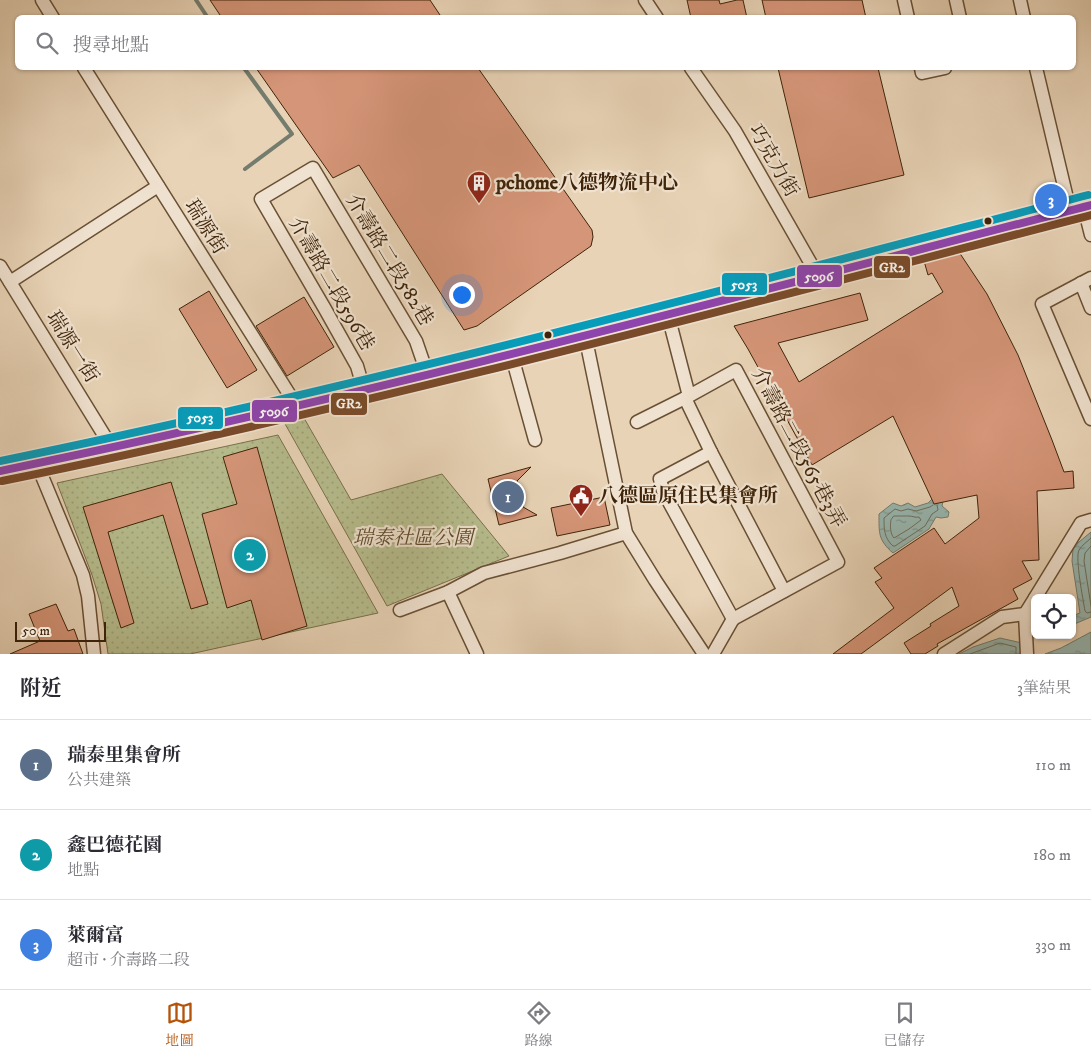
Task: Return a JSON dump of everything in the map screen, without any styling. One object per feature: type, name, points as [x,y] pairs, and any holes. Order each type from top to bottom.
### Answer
[{"type":"main road","points":[[0,471],[112,448],[364,390],[668,315],[1082,208]]},
{"type":"street","points":[[42,0],[51,15]]},
{"type":"street","points":[[645,0],[655,15]]},
{"type":"street","points":[[904,0],[907,15]]},
{"type":"street","points":[[956,0],[959,15]]},
{"type":"street","points":[[1020,0],[1023,15]]},
{"type":"street","name":"瑞源街","points":[[85,70],[296,405]]},
{"type":"street","name":"巧克力街","points":[[692,70],[735,131],[818,276]]},
{"type":"street","points":[[1037,70],[1091,235]]},
{"type":"street","name":"介壽路二段582巷","points":[[261,200],[313,168],[416,341],[427,373]]},
{"type":"street","points":[[10,282],[158,186]]},
{"type":"street","name":"介壽路二段596巷","points":[[261,200],[357,366],[364,390]]},
{"type":"street","name":"瑞源一街","points":[[0,266],[112,448]]},
{"type":"street","points":[[1091,308],[1086,280],[1042,304],[1085,391],[1091,419]]},
{"type":"street","points":[[668,315],[687,397],[711,452],[784,591],[733,619],[713,654]]},
{"type":"street","points":[[585,335],[626,533],[654,580],[704,654]]},
{"type":"street","points":[[511,353],[535,440]]},
{"type":"street","name":"介壽路二段565巷3弄","points":[[687,397],[736,370],[838,562],[784,591]]},
{"type":"street","points":[[637,422],[687,397]]},
{"type":"street","points":[[711,452],[660,479],[663,491],[733,619]]},
{"type":"street","points":[[37,464],[83,575],[88,596],[94,654]]},
{"type":"street","points":[[1037,594],[1081,523],[1091,520]]},
{"type":"street","points":[[400,610],[448,592],[484,573],[626,533]]},
{"type":"street","points":[[448,592],[477,654]]},
{"type":"street","points":[[1027,654],[1025,614],[1031,604]]},
{"type":"street","points":[[944,654],[1002,617],[1025,614]]},
{"type":"green space","name":"瑞泰社區公園","points":[[304,418],[351,500],[442,474],[509,556],[387,606],[284,422]]},
{"type":"green space","points":[[278,435],[378,613],[190,654],[108,654],[101,604],[57,483]]},
{"type":"water","points":[[932,499],[943,501],[942,506],[949,512],[948,517],[936,517],[929,529],[893,553],[884,544],[880,536],[879,514],[893,503],[901,506],[908,503],[915,507],[928,503]]},
{"type":"water","points":[[1091,532],[1091,617],[1076,623],[1076,614],[1080,613],[1072,561],[1073,549]]},
{"type":"water","points":[[1091,632],[1091,654],[1045,654],[1061,648]]},
{"type":"water","points":[[1000,638],[1022,643],[1023,649],[1020,654],[959,654],[973,647]]},
{"type":"building","points":[[210,0],[430,0],[440,15],[220,15]]},
{"type":"building","points":[[687,0],[719,0],[720,4],[743,0],[746,15],[690,15]]},
{"type":"building","points":[[762,0],[862,0],[865,15],[765,15]]},
{"type":"building","name":"pchome八德物流中心","points":[[257,70],[479,70],[592,230],[591,246],[477,326],[464,330],[359,165],[333,178]]},
{"type":"building","points":[[778,70],[878,70],[904,175],[809,198]]},
{"type":"building","points":[[959,252],[987,294],[1018,355],[1064,472],[1073,471],[1074,488],[1037,491],[1039,560],[1022,561],[1032,579],[1013,589],[1018,599],[937,644],[938,646],[925,654],[911,654],[904,643],[959,606],[952,587],[861,654],[833,654],[894,608],[875,582],[882,578],[874,568],[934,528],[945,544],[979,518],[977,495],[934,504],[893,416],[812,465],[734,326],[860,293],[868,320],[778,343],[799,382],[943,292],[932,273],[928,275],[924,261]]},
{"type":"building","points":[[209,291],[257,370],[227,388],[179,309]]},
{"type":"building","points":[[304,297],[334,347],[287,376],[256,326]]},
{"type":"building","points":[[257,447],[307,626],[262,640],[251,600],[227,608],[202,514],[237,504],[223,457]]},
{"type":"building","points":[[531,467],[517,481],[523,493],[523,507],[537,515],[499,525],[488,479]]},
{"type":"building","points":[[171,482],[208,604],[191,609],[163,515],[108,532],[134,623],[121,628],[83,507]]},
{"type":"building","name":"八德區原住民集會所","points":[[604,497],[610,525],[557,536],[551,508]]},
{"type":"building","points":[[56,604],[68,631],[74,629],[83,654],[10,654],[40,641],[29,614]]},
{"type":"waterway","points":[[196,0],[206,15]]},
{"type":"waterway","points":[[245,70],[292,134],[245,169]]},
{"type":"transit line","name":"5053","points":[[0,461],[137,432],[410,369],[682,301],[1088,195]]},
{"type":"transit line","name":"5096","points":[[0,471],[137,442],[411,379],[683,311],[1091,205]]},
{"type":"transit line","name":"GR2","points":[[2,481],[139,452],[412,389],[684,321],[1091,215]]},
{"type":"place","name":"萊爾富","points":[[1051,200]]},
{"type":"place","name":"pchome八德物流中心","points":[[479,204]]},
{"type":"place","name":"瑞泰里集會所","points":[[508,497]]},
{"type":"place","name":"八德區原住民集會所","points":[[581,517]]},
{"type":"place","name":"鑫巴德花園","points":[[250,555]]}]
